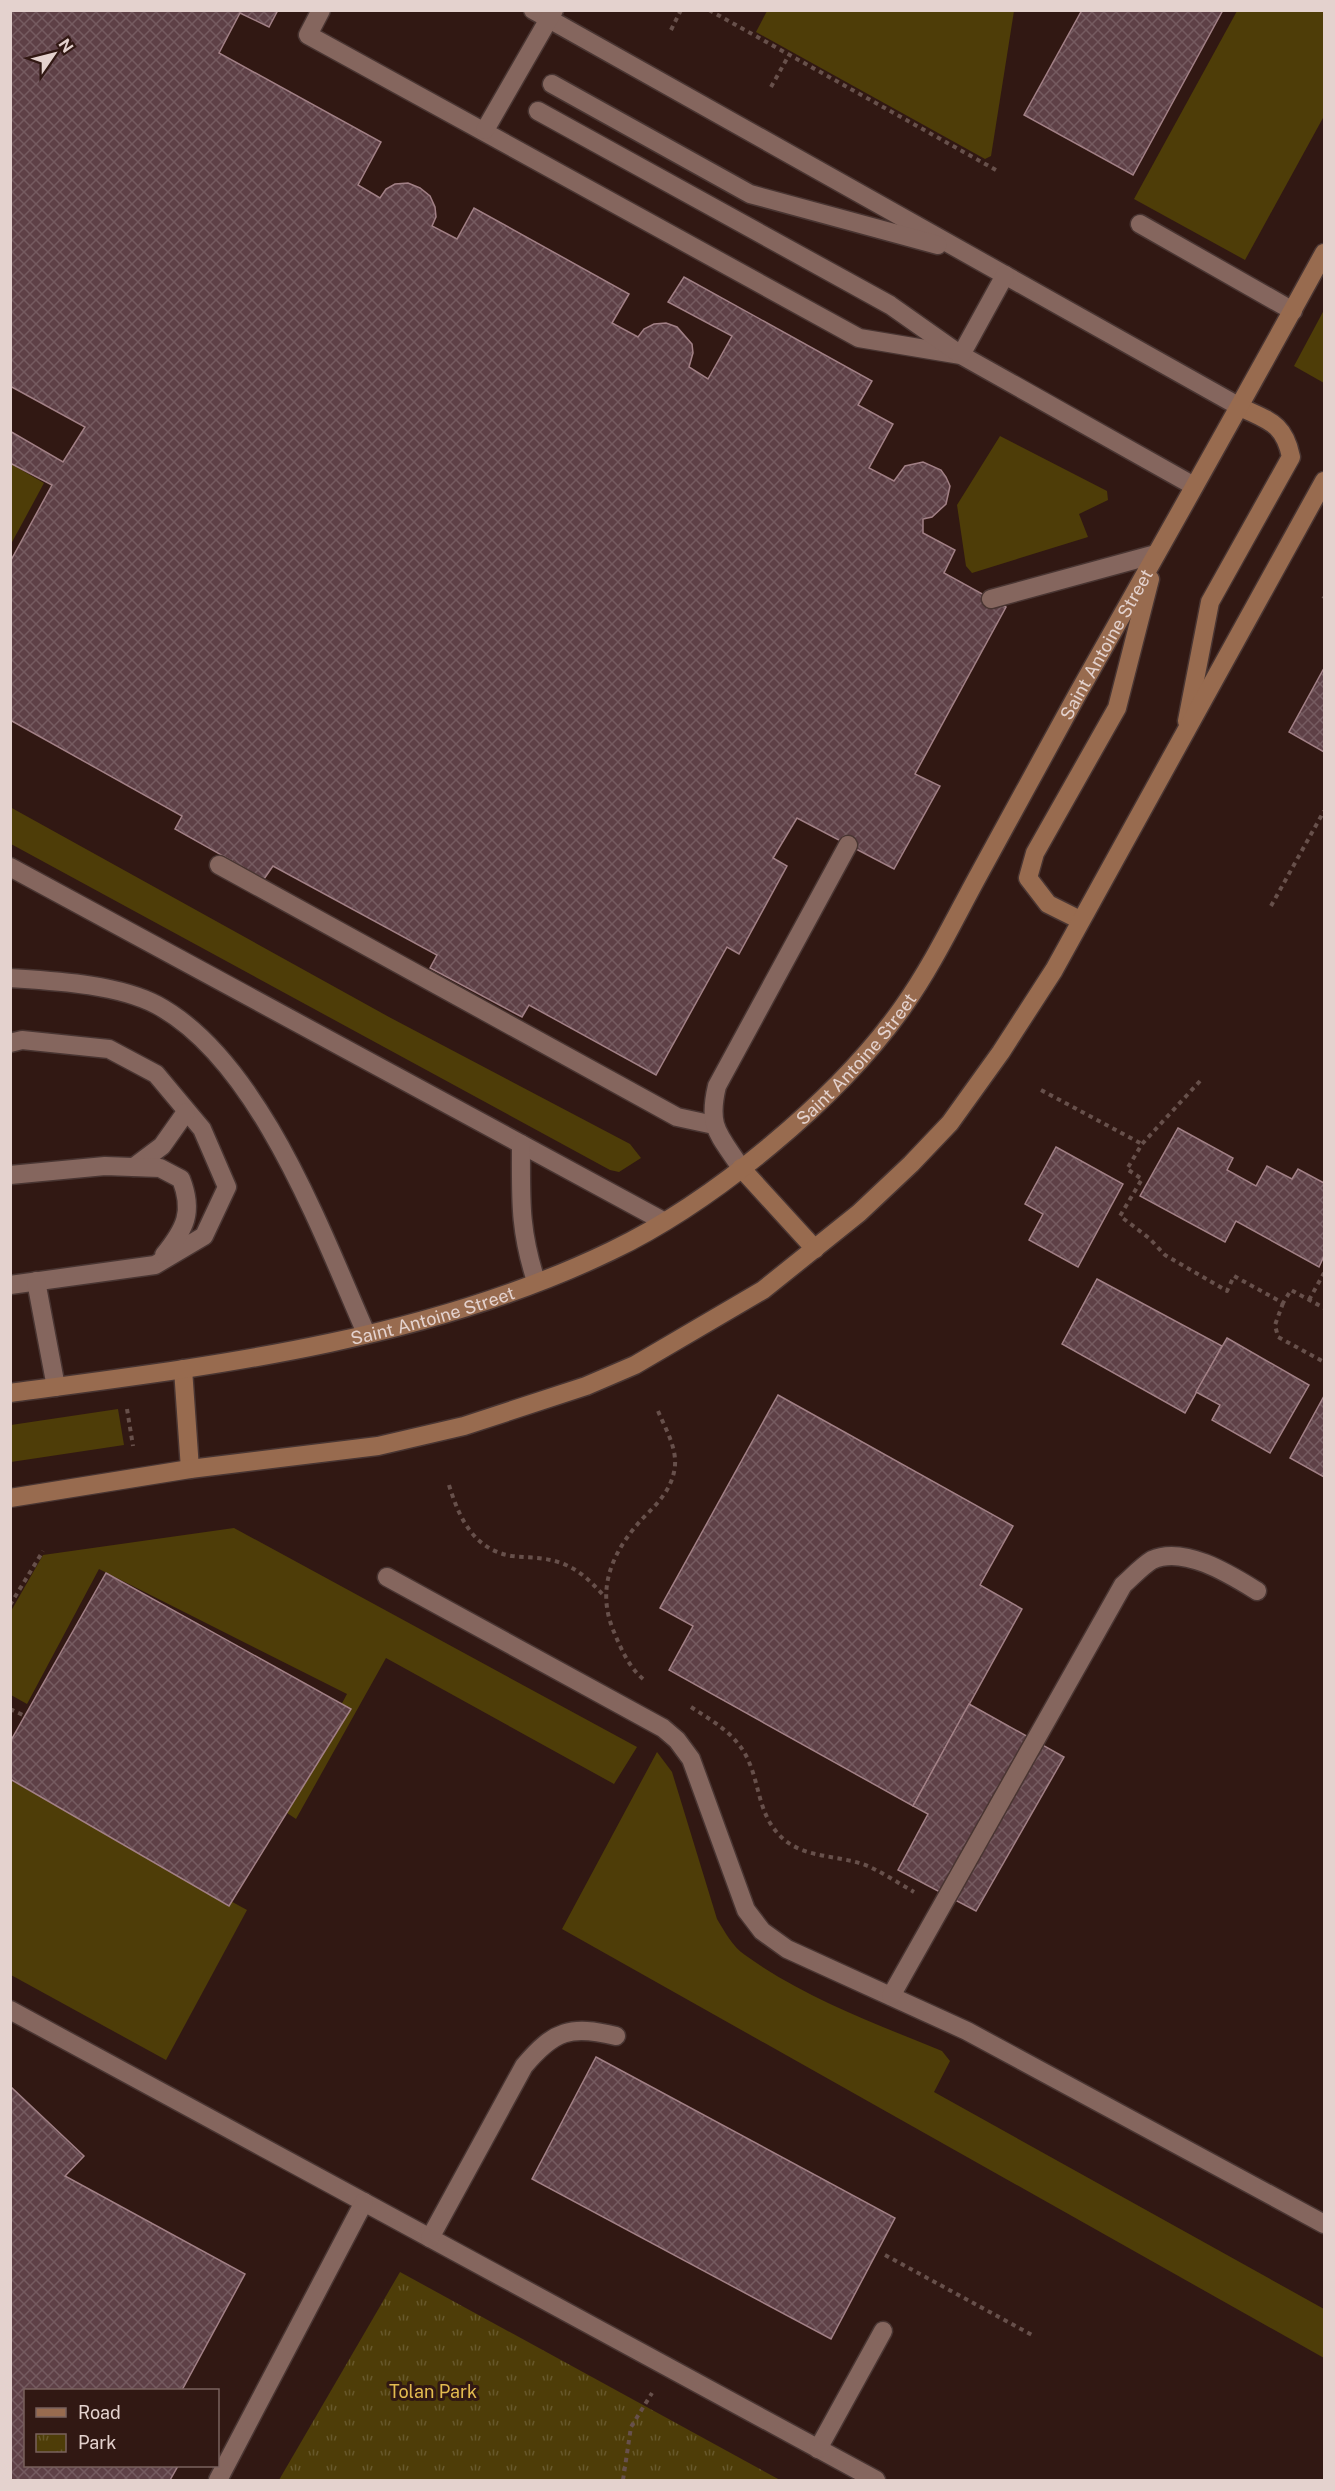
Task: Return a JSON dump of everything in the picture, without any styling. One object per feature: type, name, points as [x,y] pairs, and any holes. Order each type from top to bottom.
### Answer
[{"type":"street","name":"Saint Antoine Street","points":[[10,1393],[240,1362],[420,1321],[496,1298],[612,1251],[689,1206],[741,1168],[850,1072],[902,1009],[930,966],[1324,253]]},
{"type":"street","points":[[1184,738],[1210,602],[1291,457],[1287,437],[1272,422],[1240,407]]},
{"type":"street","points":[[10,1498],[190,1469],[378,1446],[464,1426],[586,1386],[634,1365],[698,1330],[763,1290],[815,1249],[911,1164],[950,1123],[1007,1043],[1054,970],[1324,482]]},
{"type":"street","points":[[1080,920],[1048,904],[1028,878],[1035,853],[1116,708],[1156,554]]},
{"type":"street","points":[[741,1168],[815,1249]]},
{"type":"street","points":[[183,1370],[190,1469]]},
{"type":"lane","points":[[321,10],[308,35],[486,130],[859,338],[961,355]]},
{"type":"lane","points":[[486,130],[545,13],[1240,407]]},
{"type":"lane","points":[[552,84],[750,194],[967,253]]},
{"type":"lane","points":[[538,111],[890,305],[961,355],[1194,486]]},
{"type":"lane","points":[[1140,224],[1293,311]]},
{"type":"lane","points":[[961,355],[1005,275]]},
{"type":"lane","points":[[991,599],[1156,554]]},
{"type":"lane","points":[[741,1168],[714,1125],[712,1107],[717,1086],[848,845]]},
{"type":"lane","points":[[219,865],[677,1117],[714,1125]]},
{"type":"lane","points":[[10,867],[663,1221]]},
{"type":"lane","points":[[10,978],[54,981],[125,993],[157,1005],[203,1040],[241,1083],[284,1157],[366,1333]]},
{"type":"lane","points":[[10,1043],[22,1040],[109,1049],[156,1074],[201,1129],[227,1188],[204,1236],[155,1266],[10,1285]]},
{"type":"lane","points":[[135,1167],[162,1146],[186,1112]]},
{"type":"lane","points":[[521,1144],[520,1220],[525,1247],[536,1281]]},
{"type":"lane","points":[[10,1176],[105,1166],[160,1168],[181,1179],[189,1199],[182,1233],[155,1266]]},
{"type":"lane","points":[[36,1281],[56,1387]]},
{"type":"lane","points":[[891,1996],[1123,1585],[1153,1560],[1188,1556],[1230,1575],[1257,1591]]},
{"type":"lane","points":[[387,1577],[663,1728],[677,1740],[691,1759],[746,1910],[762,1931],[787,1949],[967,2031],[1324,2224]]},
{"type":"lane","points":[[10,2010],[876,2481]]},
{"type":"lane","points":[[430,2238],[524,2066],[542,2044],[562,2034],[587,2029],[616,2036]]},
{"type":"lane","points":[[218,2481],[364,2202]]},
{"type":"lane","points":[[818,2449],[883,2331]]},
{"type":"path","points":[[672,30],[681,10]]},
{"type":"path","points":[[709,10],[996,170]]},
{"type":"path","points":[[720,16],[723,10]]},
{"type":"path","points":[[771,87],[789,55]]},
{"type":"path","points":[[1271,906],[1324,811]]},
{"type":"path","points":[[1200,1081],[1142,1144],[1127,1169],[1142,1179],[1120,1216],[1149,1238],[1165,1256],[1227,1291],[1234,1276],[1283,1303]]},
{"type":"path","points":[[1041,1090],[1142,1144]]},
{"type":"path","points":[[1309,1300],[1324,1273]]},
{"type":"path","points":[[1324,1308],[1291,1290],[1283,1303],[1275,1325],[1278,1337],[1324,1362]]},
{"type":"path","points":[[127,1408],[133,1446]]},
{"type":"path","points":[[650,1683],[641,1677],[624,1654],[609,1619],[605,1597],[609,1570],[622,1542],[665,1495],[674,1472],[674,1449],[658,1411]]},
{"type":"path","points":[[449,1485],[463,1522],[477,1540],[493,1551],[565,1564],[585,1575],[605,1597]]},
{"type":"path","points":[[10,1605],[43,1551]]},
{"type":"path","points":[[688,1706],[720,1724],[735,1740],[749,1761],[762,1808],[775,1831],[792,1846],[808,1853],[870,1867],[941,1908]]},
{"type":"path","points":[[10,1710],[25,1716]]},
{"type":"path","points":[[885,2255],[1032,2335]]},
{"type":"path","points":[[623,2481],[631,2427],[655,2388]]},
{"type":"green space","points":[[767,11],[1014,11],[991,156],[985,159],[756,32]]},
{"type":"green space","points":[[1237,11],[1324,11],[1324,116],[1245,260],[1134,199]]},
{"type":"green space","points":[[1324,310],[1324,383],[1294,366]]},
{"type":"green space","points":[[1000,436],[1107,491],[1108,500],[1079,514],[1088,537],[972,573],[966,566],[957,505]]},
{"type":"green space","points":[[11,464],[44,483],[11,544]]},
{"type":"green space","points":[[10,807],[389,1017],[630,1144],[641,1158],[619,1172],[610,1170],[11,844]]},
{"type":"green space","points":[[118,1409],[124,1445],[11,1462],[11,1425]]},
{"type":"green space","points":[[234,1528],[637,1747],[614,1784],[386,1658],[296,1819],[284,1811],[347,1694],[99,1569],[27,1704],[11,1695],[11,1611],[43,1555]]},
{"type":"green space","points":[[657,1752],[672,1772],[717,1919],[740,1951],[767,1970],[815,1997],[942,2051],[950,2061],[934,2092],[1324,2309],[1324,2358],[562,1929]]},
{"type":"green space","points":[[10,1780],[247,1910],[166,2060],[11,1975]]},
{"type":"green space","name":"Tolan Park","points":[[400,2272],[780,2480],[279,2480]]},
{"type":"building","points":[[10,10],[278,10],[269,27],[240,13],[219,53],[381,142],[358,185],[380,198],[386,189],[395,184],[408,183],[420,188],[430,196],[435,207],[436,217],[432,226],[457,239],[474,208],[629,294],[612,323],[638,337],[644,329],[654,324],[666,323],[677,327],[692,344],[693,353],[689,367],[708,379],[732,336],[668,302],[684,277],[872,381],[858,405],[893,424],[869,468],[894,481],[905,466],[923,462],[941,470],[946,477],[950,486],[946,504],[932,517],[923,519],[923,533],[955,550],[944,573],[1006,607],[915,774],[940,786],[894,869],[797,818],[773,858],[787,866],[739,954],[727,947],[656,1075],[529,1005],[522,1017],[430,968],[437,955],[273,866],[264,879],[175,829],[182,816],[10,720],[10,562],[52,485],[10,463],[10,431],[63,462],[85,427],[10,386]]},
{"type":"building","points":[[1082,10],[1223,10],[1133,175],[1024,115]]},
{"type":"building","points":[[1324,671],[1324,752],[1289,732]]},
{"type":"building","points":[[1178,1128],[1233,1158],[1227,1170],[1256,1186],[1267,1166],[1292,1179],[1298,1169],[1324,1183],[1324,1256],[1319,1267],[1236,1221],[1225,1242],[1140,1196]]},
{"type":"building","points":[[1056,1147],[1123,1184],[1078,1267],[1029,1240],[1043,1214],[1025,1204]]},
{"type":"building","points":[[1097,1279],[1222,1346],[1185,1413],[1062,1344]]},
{"type":"building","points":[[1227,1338],[1309,1385],[1270,1453],[1212,1420],[1220,1405],[1196,1392]]},
{"type":"building","points":[[778,1395],[1013,1526],[980,1585],[1022,1609],[913,1806],[669,1670],[693,1626],[660,1608]]},
{"type":"building","points":[[1324,1396],[1324,1477],[1290,1458]]},
{"type":"building","points":[[106,1573],[351,1709],[229,1906],[10,1779],[10,1742]]},
{"type":"building","points":[[969,1704],[1064,1757],[976,1911],[898,1870],[928,1814],[913,1806]]},
{"type":"building","points":[[596,2057],[895,2218],[831,2339],[532,2179]]},
{"type":"building","points":[[10,2086],[84,2156],[65,2176],[245,2274],[183,2389],[24,2389],[24,2467],[177,2467],[170,2480],[10,2480]]}]
